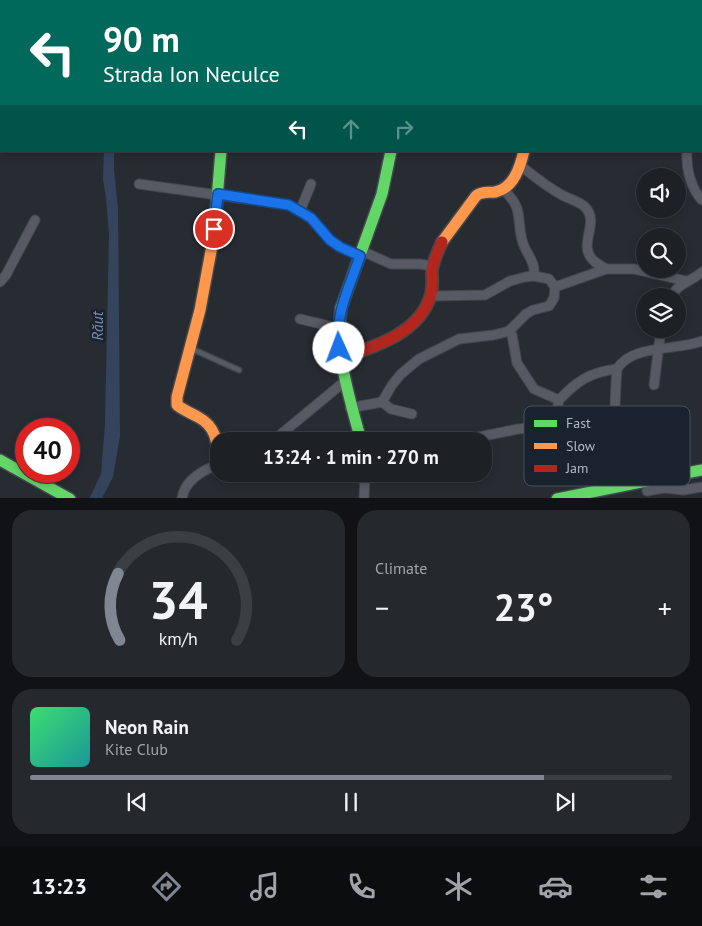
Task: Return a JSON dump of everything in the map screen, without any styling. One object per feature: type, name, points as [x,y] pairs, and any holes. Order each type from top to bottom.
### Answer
[{"type":"street","points":[[215,432],[208,422],[181,409],[177,405],[177,397],[213,246],[221,152]]},
{"type":"street","points":[[358,432],[344,382],[338,328],[341,308],[382,194],[391,152]]},
{"type":"street","points":[[341,358],[371,348],[405,330],[419,316],[431,296],[433,266],[444,240],[471,200],[480,193],[504,190],[513,180],[521,166],[524,152]]},
{"type":"street","points":[[687,152],[688,173],[702,200]]},
{"type":"street","points":[[521,166],[542,183],[585,207],[592,217],[592,225],[587,236],[587,249],[592,260],[606,269]]},
{"type":"street","points":[[139,184],[289,205],[311,218],[330,240],[340,247],[391,264],[433,266]]},
{"type":"street","points":[[300,212],[311,184]]},
{"type":"street","points":[[504,190],[514,200],[520,215],[522,241],[534,264],[534,276]]},
{"type":"street","points":[[0,282],[6,275],[35,220]]},
{"type":"street","points":[[555,286],[606,269],[634,269],[686,281]]},
{"type":"street","points":[[678,288],[686,281],[702,272]]},
{"type":"street","points":[[382,402],[401,374],[427,354],[459,339],[494,335],[509,331],[526,314],[549,306],[554,298],[555,286],[549,279],[534,276],[510,281],[485,295],[431,296]]},
{"type":"street","points":[[300,319],[338,328]]},
{"type":"street","points":[[509,331],[512,335],[517,362],[534,389],[559,400]]},
{"type":"street","points":[[654,385],[661,338]]},
{"type":"street","points":[[615,406],[618,369],[620,364],[630,356],[702,341]]},
{"type":"street","points":[[558,406],[559,400],[579,381],[599,373],[618,369]]},
{"type":"street","points":[[284,432],[344,382]]},
{"type":"street","points":[[350,408],[382,402],[391,409],[412,414]]},
{"type":"street","points":[[492,434],[524,429]]},
{"type":"street","points":[[0,460],[65,496]]},
{"type":"street","points":[[182,498],[187,483],[210,468]]},
{"type":"street","points":[[690,474],[702,470]]},
{"type":"street","points":[[364,498],[365,482]]},
{"type":"street","points":[[557,498],[581,496],[618,486],[647,490],[664,488],[684,490],[702,487]]},
{"type":"lane","points":[[190,348],[239,370]]},
{"type":"water","points":[[104,152],[114,152],[118,209],[120,436],[113,477],[102,498],[89,498],[101,474],[105,424],[109,235],[103,180]]},
{"type":"traffic: fast","points":[[214,235],[221,152]]},
{"type":"traffic: fast","points":[[359,432],[344,375],[340,343],[341,308],[382,194],[391,152]]},
{"type":"traffic: fast","points":[[0,460],[68,498]]},
{"type":"traffic: fast","points":[[690,472],[702,470]]},
{"type":"traffic: fast","points":[[562,498],[622,486]]},
{"type":"traffic: slow","points":[[442,242],[478,194],[495,192],[507,186],[518,170],[524,152]]},
{"type":"traffic: slow","points":[[213,432],[204,421],[177,405],[177,397],[200,310],[214,235]]},
{"type":"traffic: jam","points":[[341,358],[368,349],[395,336],[417,319],[426,307],[431,294],[432,271],[442,242]]},
{"type":"route","points":[[214,229],[218,194],[289,205],[311,218],[330,240],[360,256],[341,308],[339,348]]},
{"type":"water label","name":"Răut","points":[[97,326]]}]
